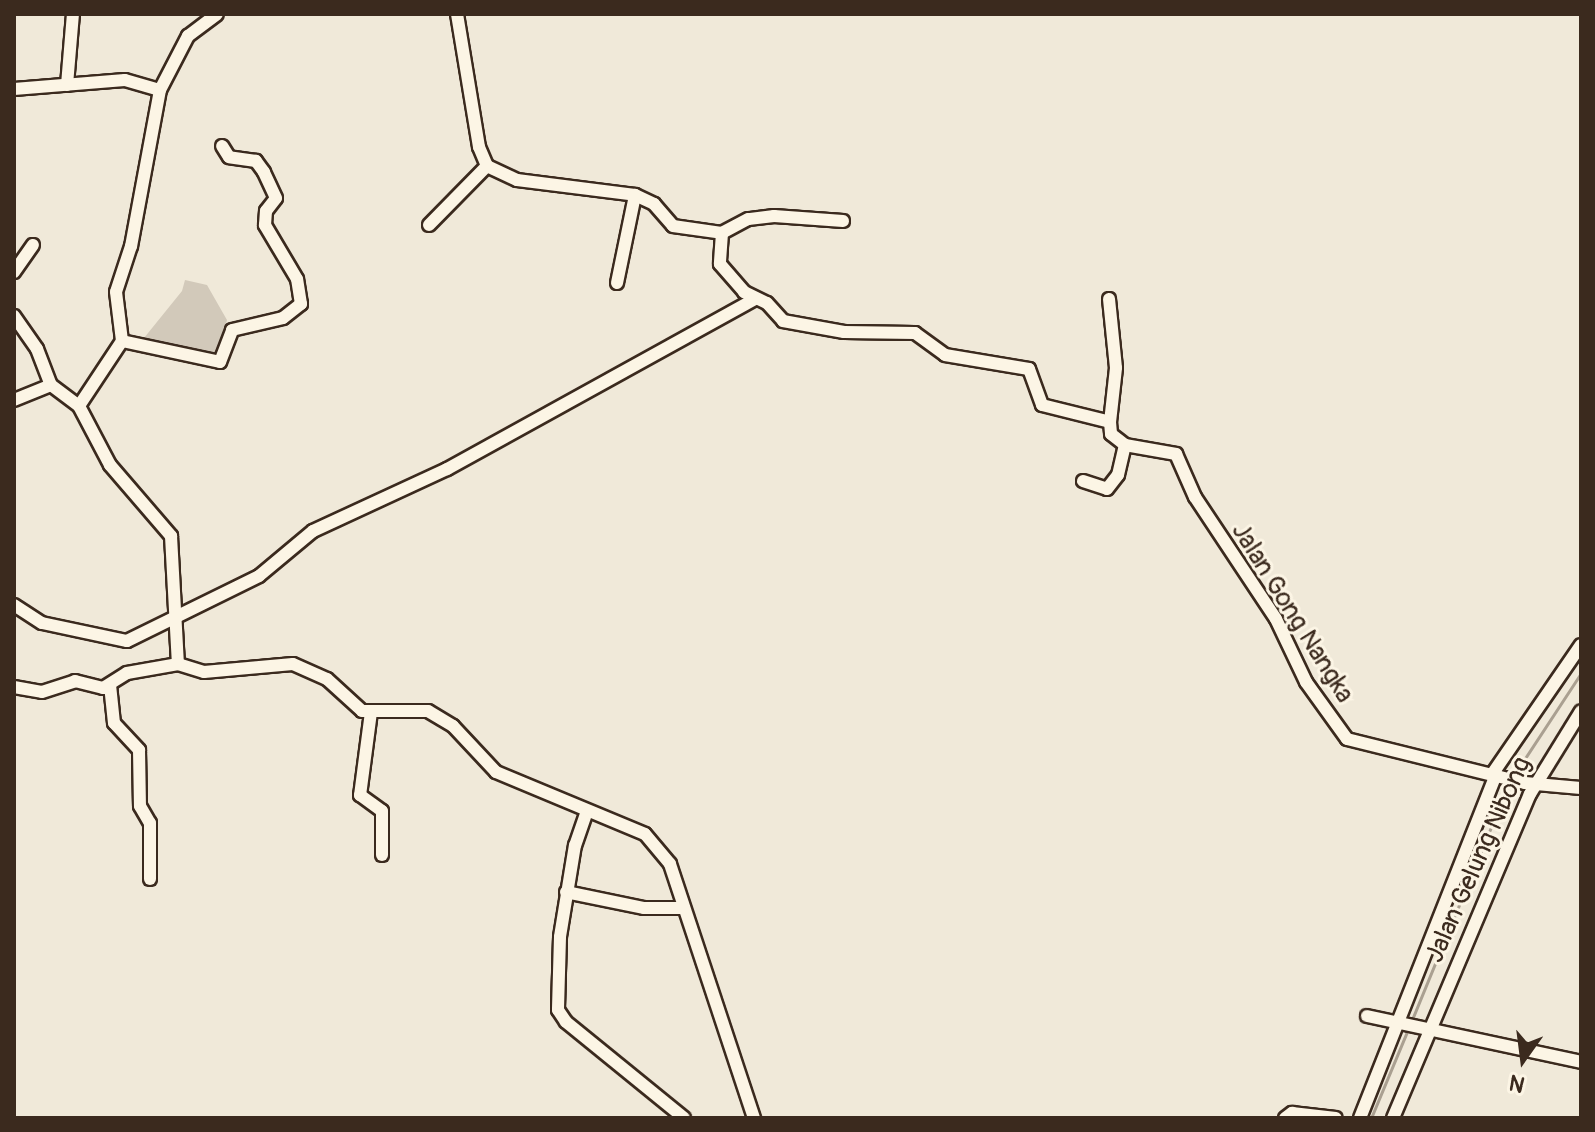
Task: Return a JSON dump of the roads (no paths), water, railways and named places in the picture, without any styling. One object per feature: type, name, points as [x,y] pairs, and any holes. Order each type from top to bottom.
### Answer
[{"type":"street","points":[[67,85],[73,14]]},
{"type":"street","points":[[79,406],[122,341],[116,292],[131,246],[160,90],[188,36],[217,14]]},
{"type":"street","points":[[457,14],[479,147],[487,166],[517,180],[635,195],[654,204],[673,226],[718,232],[748,219],[774,216],[843,221]]},
{"type":"street","points":[[14,89],[125,80],[160,90]]},
{"type":"street","points":[[122,341],[220,362],[232,330],[283,318],[301,304],[297,279],[265,225],[266,211],[276,198],[264,172],[256,161],[229,157],[222,146]]},
{"type":"street","points":[[429,225],[487,166]]},
{"type":"street","points":[[617,283],[635,195]]},
{"type":"street","points":[[718,232],[721,267],[755,299],[786,322],[844,332],[915,333],[945,355],[1029,369],[1042,405],[1110,422]]},
{"type":"street","points":[[14,272],[33,245]]},
{"type":"street","points":[[14,605],[42,623],[119,642],[259,576],[313,531],[447,469],[755,299]]},
{"type":"street","points":[[1083,481],[1107,489],[1118,475],[1125,445],[1111,434],[1116,368],[1109,299]]},
{"type":"street","points":[[14,316],[37,349],[51,385],[79,406],[110,465],[169,531],[178,664]]},
{"type":"street","points":[[14,400],[51,385]]},
{"type":"street","name":"Jalan Gong Nangka","points":[[1125,445],[1170,450],[1180,457],[1195,497],[1276,619],[1306,682],[1347,739],[1496,774]]},
{"type":"street","points":[[1360,1118],[1395,1022],[1496,774],[1581,645]]},
{"type":"street","points":[[14,687],[42,692],[75,681],[110,685],[127,673],[178,664],[204,672],[293,664],[327,679],[355,708],[371,712],[405,708],[436,715],[496,772],[625,824],[657,844],[670,864],[754,1118]]},
{"type":"street","points":[[110,685],[114,723],[139,750],[140,806],[150,823],[150,879]]},
{"type":"street","name":"Jalan Gelung Nibong","points":[[1393,1118],[1425,1031],[1530,784],[1581,711]]},
{"type":"street","points":[[371,712],[360,795],[382,811],[382,855]]},
{"type":"street","points":[[1496,774],[1530,784],[1581,788]]},
{"type":"street","points":[[587,811],[566,892],[556,962],[558,1010],[566,1022],[684,1118]]},
{"type":"street","points":[[566,892],[644,908],[684,908]]},
{"type":"street","points":[[1367,1016],[1425,1031],[1581,1062]]},
{"type":"street","points":[[1285,1118],[1292,1113],[1336,1118]]},
{"type":"waterway","points":[[1514,775],[1581,673]]},
{"type":"waterway","points":[[1411,1022],[1510,781]]},
{"type":"waterway","points":[[1371,1118],[1408,1029]]}]
